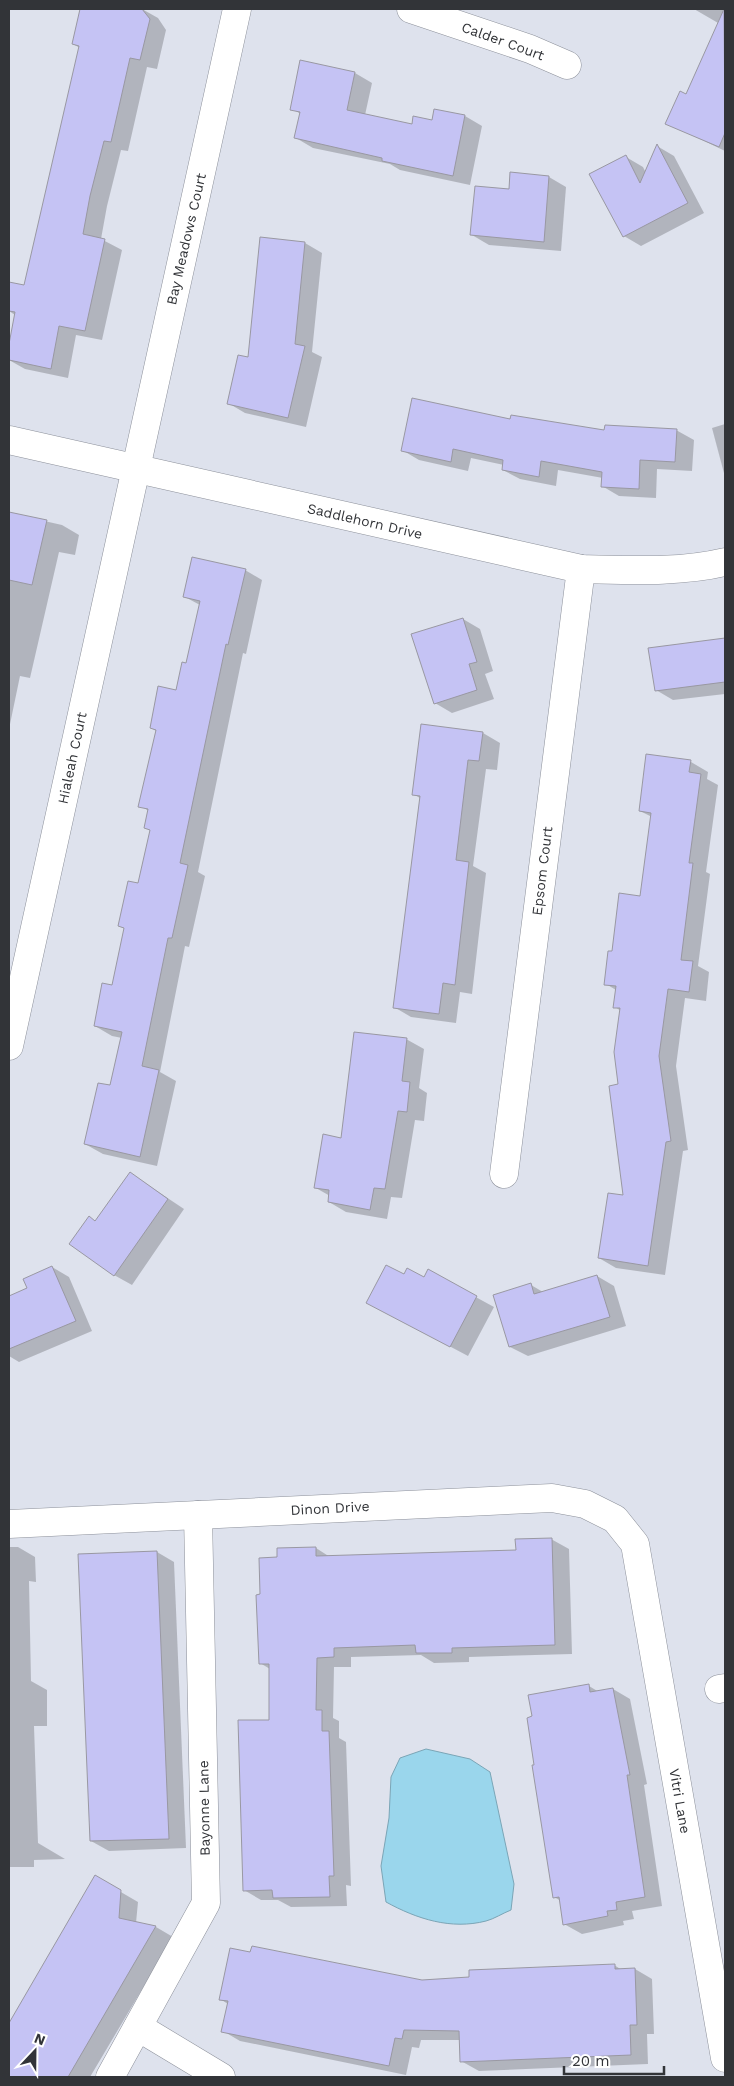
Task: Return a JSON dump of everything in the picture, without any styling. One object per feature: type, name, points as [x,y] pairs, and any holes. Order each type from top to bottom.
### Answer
[{"type":"street","name":"Bay Meadows Court","points":[[135,470],[237,9]]},
{"type":"street","name":"Calder Court","points":[[411,9],[530,49],[567,65]]},
{"type":"street","name":"Saddlehorn Drive","points":[[9,440],[135,470],[581,569],[650,570],[712,565],[725,562]]},
{"type":"street","name":"Hialeah Court","points":[[9,1046],[135,470]]},
{"type":"street","name":"Epsom Court","points":[[504,1174],[581,569]]},
{"type":"street","name":"Dinon Drive","points":[[9,1524],[552,1498],[585,1504],[615,1518],[635,1544]]},
{"type":"street","name":"Bayonne Lane","points":[[110,2077],[206,1903],[198,1515]]},
{"type":"street","name":"Vitri Lane","points":[[635,1544],[725,2058]]},
{"type":"street","points":[[138,2027],[221,2077]]},
{"type":"water","points":[[426,1749],[470,1759],[490,1772],[514,1884],[511,1910],[489,1920],[460,1924],[434,1921],[422,1918],[386,1902],[381,1866],[389,1818],[391,1777],[400,1758]]},
{"type":"building","points":[[80,9],[142,9],[150,19],[140,60],[130,58],[111,142],[104,141],[90,196],[83,234],[105,239],[85,331],[59,326],[51,369],[9,360],[9,344],[15,312],[9,311],[9,282],[24,285],[79,46],[72,44]]},
{"type":"building","points":[[724,9],[725,133],[719,147],[665,124],[680,91],[686,94]]},
{"type":"building","points":[[300,60],[355,72],[347,110],[412,124],[413,116],[432,120],[434,109],[465,115],[453,176],[382,161],[382,158],[294,138],[300,112],[290,110]]},
{"type":"building","points":[[657,144],[688,203],[623,237],[589,174],[626,155],[640,183]]},
{"type":"building","points":[[510,172],[549,176],[544,242],[470,235],[475,186],[509,189]]},
{"type":"building","points":[[260,237],[305,242],[295,344],[305,346],[288,418],[227,404],[238,355],[248,357]]},
{"type":"building","points":[[412,398],[510,419],[511,415],[604,430],[605,425],[677,429],[675,462],[640,460],[639,489],[601,487],[602,472],[541,461],[539,477],[502,470],[503,460],[453,449],[451,462],[401,451]]},
{"type":"building","points":[[9,512],[47,520],[32,585],[9,580]]},
{"type":"building","points":[[192,557],[246,569],[228,645],[226,644],[180,863],[188,865],[172,938],[168,938],[142,1066],[159,1070],[140,1157],[84,1144],[98,1083],[110,1085],[122,1032],[94,1026],[102,983],[112,985],[124,928],[118,926],[128,881],[138,883],[150,830],[144,828],[148,809],[138,807],[156,730],[150,728],[158,686],[176,690],[182,662],[186,663],[200,601],[183,597]]},
{"type":"building","points":[[463,618],[477,662],[469,664],[477,690],[434,704],[411,634]]},
{"type":"building","points":[[725,638],[725,682],[655,691],[648,648]]},
{"type":"building","points":[[421,724],[483,732],[479,761],[468,760],[456,860],[469,862],[455,985],[443,983],[439,1014],[393,1008],[420,796],[412,795]]},
{"type":"building","points":[[646,754],[691,760],[689,772],[701,774],[689,863],[693,863],[681,960],[693,961],[689,992],[668,989],[659,1056],[671,1141],[666,1142],[648,1266],[598,1258],[608,1193],[623,1195],[609,1086],[618,1084],[614,1052],[620,1008],[613,1008],[616,986],[604,985],[608,951],[612,951],[619,893],[640,896],[651,813],[639,811]]},
{"type":"building","points":[[354,1032],[407,1038],[402,1081],[410,1082],[407,1112],[398,1111],[385,1189],[374,1188],[370,1210],[328,1202],[329,1190],[314,1188],[323,1134],[341,1138]]},
{"type":"building","points":[[130,1172],[168,1199],[114,1276],[69,1244],[89,1216],[95,1221]]},
{"type":"building","points":[[386,1265],[404,1274],[407,1268],[424,1277],[428,1269],[477,1296],[450,1347],[366,1303]]},
{"type":"building","points":[[52,1266],[76,1321],[9,1349],[9,1296],[27,1288],[23,1279]]},
{"type":"building","points":[[597,1275],[610,1317],[509,1347],[493,1295],[531,1283],[534,1294]]},
{"type":"building","points":[[552,1538],[555,1645],[452,1648],[452,1653],[416,1653],[415,1645],[334,1648],[334,1657],[317,1658],[316,1710],[322,1710],[322,1731],[329,1731],[334,1876],[329,1876],[330,1897],[273,1898],[272,1890],[243,1891],[238,1720],[269,1720],[269,1664],[259,1664],[256,1595],[260,1594],[259,1558],[277,1557],[277,1548],[316,1547],[316,1556],[516,1550],[515,1539]]},
{"type":"building","points":[[157,1551],[169,1839],[90,1841],[78,1554]]},
{"type":"building","points":[[589,1684],[590,1692],[613,1688],[630,1775],[627,1775],[645,1897],[616,1902],[617,1910],[607,1911],[608,1916],[563,1925],[559,1897],[553,1898],[532,1765],[534,1765],[527,1718],[532,1716],[528,1695]]},
{"type":"building","points":[[95,1875],[121,1890],[119,1918],[156,1926],[68,2077],[9,2077],[9,2023]]},
{"type":"building","points":[[252,1946],[422,1980],[469,1977],[469,1970],[615,1964],[615,1969],[635,1968],[637,2025],[630,2025],[631,2055],[460,2062],[459,2031],[404,2030],[402,2039],[395,2038],[389,2066],[221,2032],[228,2001],[219,2000],[230,1948],[250,1952]]}]
